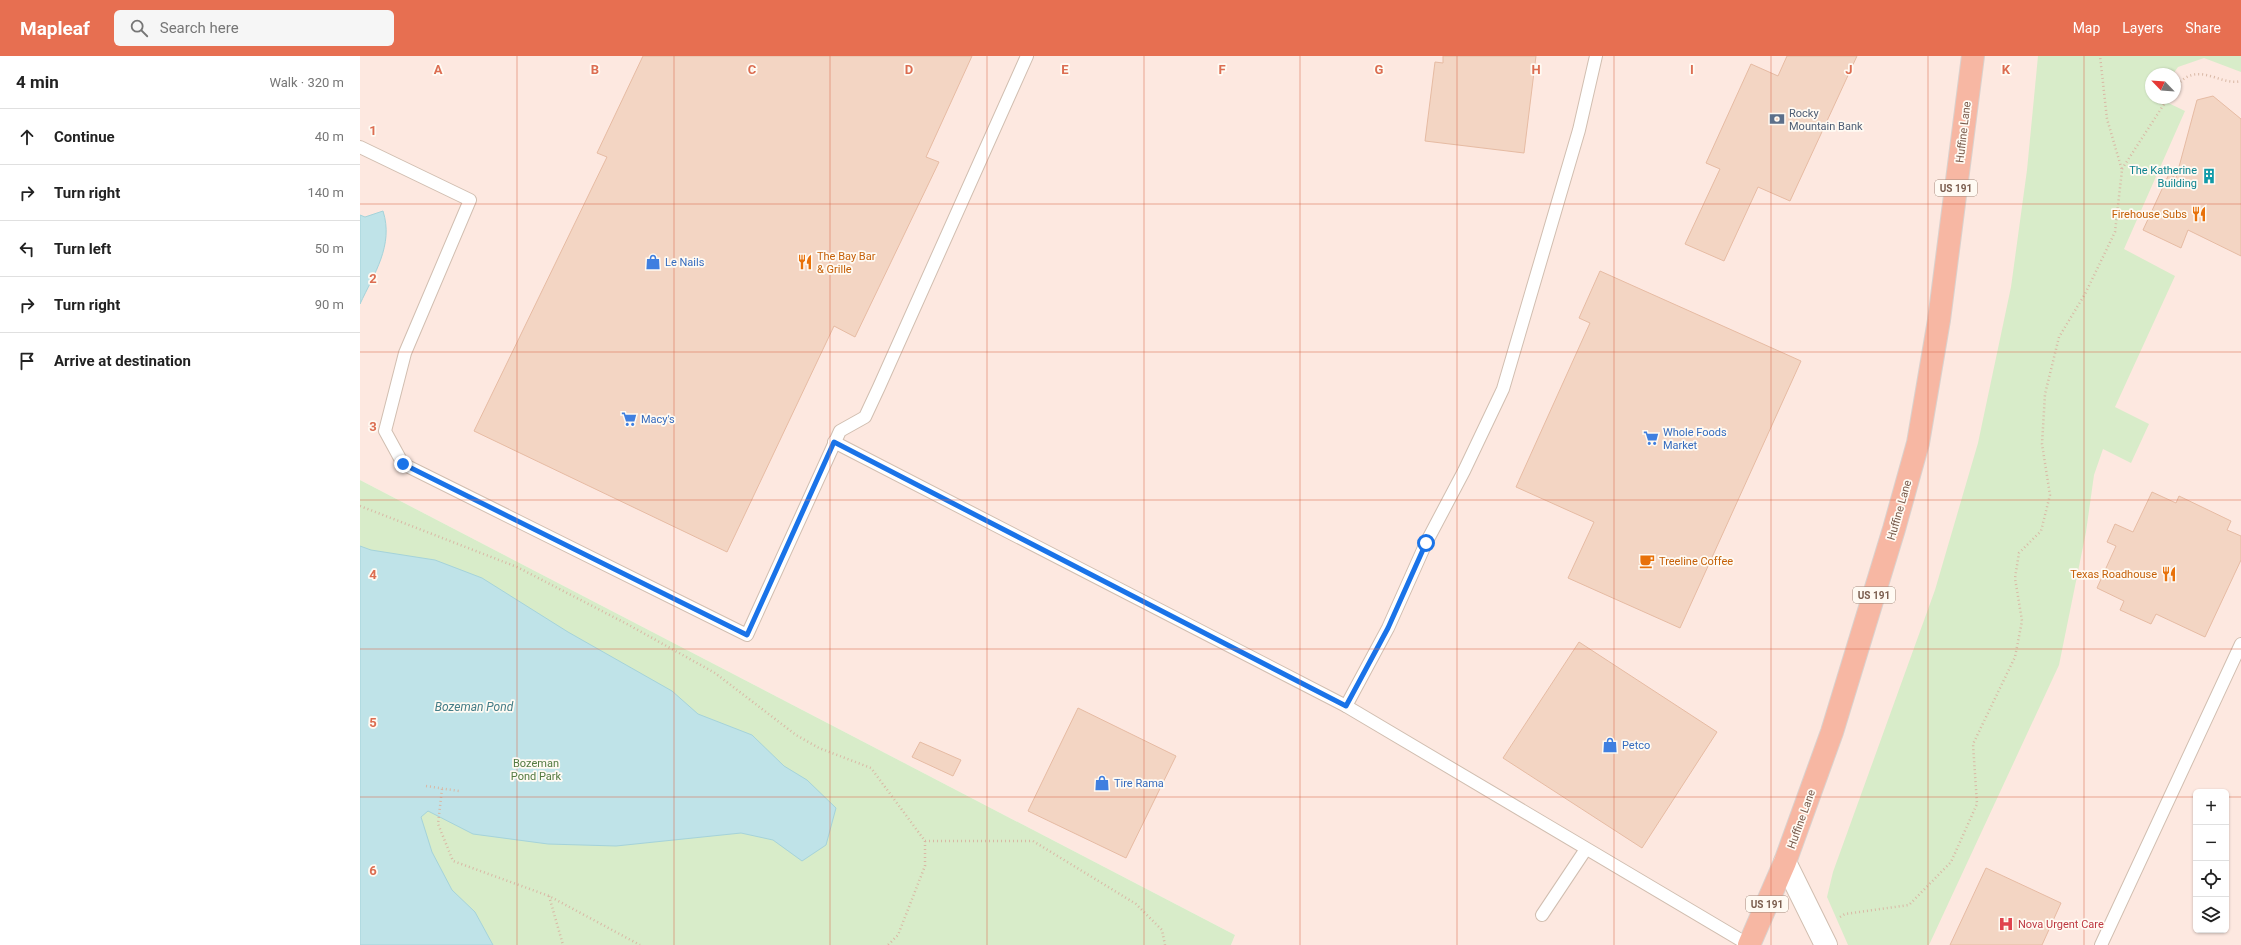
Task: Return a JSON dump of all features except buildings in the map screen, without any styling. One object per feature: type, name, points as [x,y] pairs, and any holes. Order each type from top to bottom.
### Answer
[{"type":"highway","name":"Huffine Lane","points":[[1749,945],[1785,862],[1832,732],[1894,529],[1918,443],[1939,320],[1973,56]]},
{"type":"street","points":[[1785,862],[1823,938]]},
{"type":"lane","points":[[360,147],[470,200],[405,353],[385,431],[403,464],[747,635],[834,442],[840,431],[865,417],[1027,56]]},
{"type":"lane","points":[[1346,706],[1388,628],[1426,543],[1464,471],[1503,389],[1579,130],[1596,56]]},
{"type":"lane","points":[[834,442],[1346,706],[1749,945]]},
{"type":"lane","points":[[2101,945],[2241,644]]},
{"type":"lane","points":[[1542,915],[1586,849]]},
{"type":"path","points":[[1823,938],[1845,914],[1909,905],[1950,862],[1977,804],[1974,744],[2015,657],[2022,621],[2015,578],[2019,553],[2041,530],[2050,495],[2042,444],[2045,394],[2059,337],[2085,294],[2115,232],[2122,170],[2107,119],[2100,56]]},
{"type":"path","points":[[2181,81],[2202,73],[2235,82],[2241,81]]},
{"type":"path","points":[[2122,170],[2164,104]]},
{"type":"path","points":[[360,506],[517,567],[627,624],[715,674],[796,735],[819,748],[871,768],[925,841],[925,866],[898,935],[888,945]]},
{"type":"path","points":[[426,786],[459,792]]},
{"type":"path","points":[[442,790],[438,824],[453,861],[549,896],[640,945]]},
{"type":"path","points":[[925,841],[1033,841],[1136,904],[1162,930],[1165,945]]},
{"type":"path","points":[[549,896],[563,945]]},
{"type":"shaded area","points":[[360,56],[2241,56],[2241,945],[1231,945],[1235,935],[360,480]]},
{"type":"green space","points":[[2038,56],[2241,56],[2241,72],[2204,58],[2177,68],[2145,68],[2145,104],[2170,104],[2185,111],[2124,249],[2175,276],[2115,407],[2149,424],[2131,463],[2103,449],[2094,475],[2086,532],[2059,665],[1929,945],[1848,945],[1827,897],[1833,872],[1935,590],[1978,443],[2011,287],[2027,170]]},
{"type":"green space","name":"Bozeman Pond Park","points":[[360,480],[1235,935],[1231,945],[360,945]]},
{"type":"water","points":[[383,211],[386,224],[384,247],[381,259],[360,304],[360,215],[365,217]]},
{"type":"water","name":"Bozeman Pond","points":[[360,546],[371,550],[435,560],[482,578],[568,632],[672,691],[698,714],[752,735],[784,766],[807,780],[836,808],[826,845],[802,861],[773,840],[741,833],[616,846],[548,844],[473,834],[428,811],[421,817],[432,852],[452,890],[475,912],[493,945],[360,945]]},
{"type":"place","name":"Rocky Mountain Bank","points":[[1777,119]]},
{"type":"place","name":"The Katherine Building","points":[[2209,176]]},
{"type":"place","name":"Firehouse Subs","points":[[2199,214]]},
{"type":"place","name":"Le Nails","points":[[653,262]]},
{"type":"place","name":"The Bay Bar & Grille","points":[[805,262]]},
{"type":"place","name":"Macy's","points":[[629,419]]},
{"type":"place","name":"Whole Foods Market","points":[[1651,438]]},
{"type":"place","name":"Treeline Coffee","points":[[1647,561]]},
{"type":"place","name":"Texas Roadhouse","points":[[2169,574]]},
{"type":"place","name":"Petco","points":[[1610,745]]},
{"type":"place","name":"Tire Rama","points":[[1102,783]]},
{"type":"place","name":"Nova Urgent Care","points":[[2006,924]]},
{"type":"route","points":[[403,464],[747,635],[834,442],[1346,706],[1388,628],[1426,543]]}]
